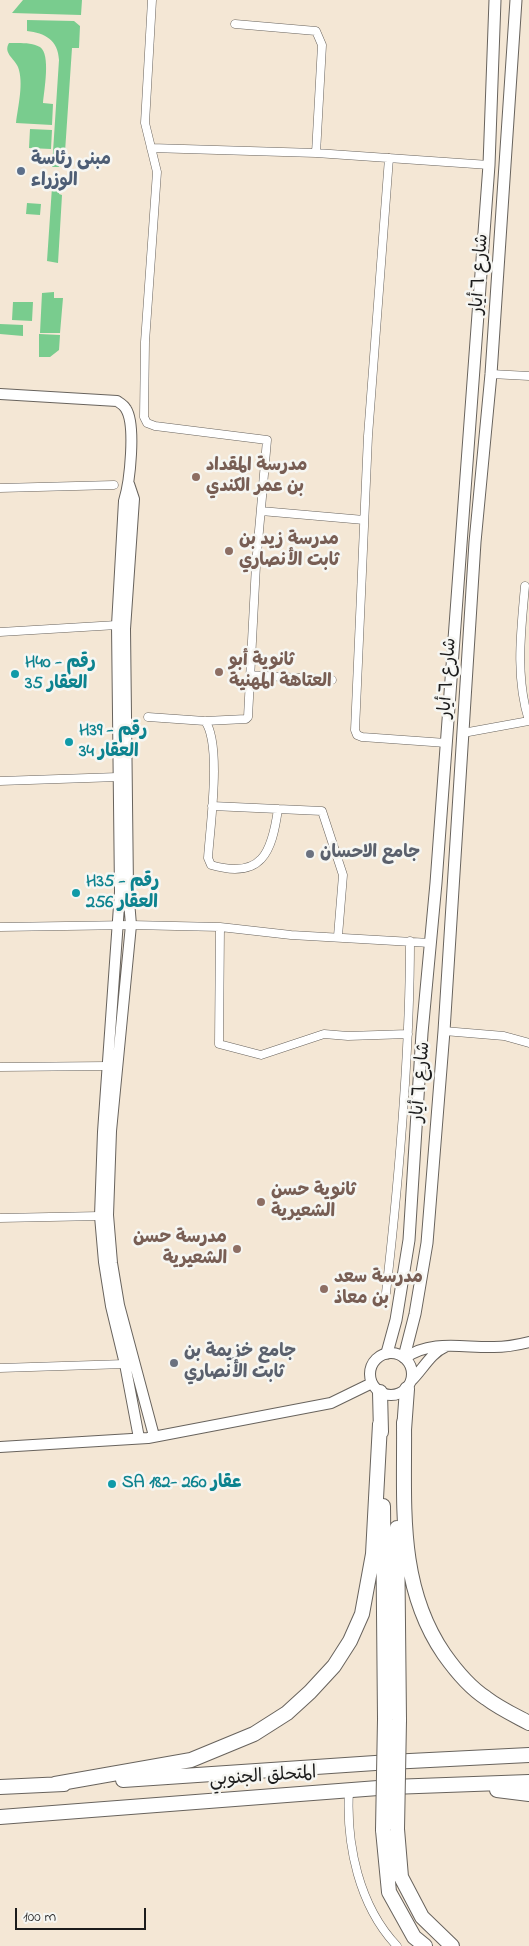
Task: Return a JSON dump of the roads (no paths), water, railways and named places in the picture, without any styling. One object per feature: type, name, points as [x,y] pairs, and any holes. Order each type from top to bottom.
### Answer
[{"type":"highway","points":[[409,1385],[404,1422],[397,1540],[389,1892],[414,1937],[425,1946]]},
{"type":"highway","points":[[376,1388],[380,1424],[392,1720]]},
{"type":"highway","points":[[404,1422],[408,1568],[424,1619],[436,1642],[466,1681],[485,1698],[529,1723]]},
{"type":"highway","points":[[55,1784],[191,1760],[254,1734],[287,1713],[316,1686],[334,1666],[350,1641],[362,1614],[373,1554],[380,1424]]},
{"type":"highway","name":"المتحلق الجنوبي","points":[[0,1787],[529,1755]]},
{"type":"highway","name":"المتحلق الجنوبي","points":[[0,1817],[170,1802],[454,1784],[529,1782]]},
{"type":"highway","points":[[454,1784],[529,1794]]},
{"type":"highway","points":[[390,1830],[400,1877],[422,1917],[452,1946]]},
{"type":"main road","name":"شارع ٦ أيار","points":[[386,1353],[396,1320],[408,1240],[489,165],[495,0]]},
{"type":"main road","name":"شارع ٦ أيار","points":[[405,1358],[415,1314],[427,1243],[454,885],[475,542],[491,374],[516,0]]},
{"type":"main road","points":[[493,73],[512,75]]},
{"type":"main road","points":[[436,884],[454,885]]},
{"type":"street","points":[[148,717],[205,721],[246,719],[248,717],[256,565],[267,440],[154,426],[147,423],[144,417],[145,342],[157,172],[145,123],[152,0]]},
{"type":"street","points":[[235,24],[316,31],[322,45],[316,153]]},
{"type":"street","points":[[151,148],[316,153],[489,165]]},
{"type":"street","points":[[389,158],[368,436],[355,730],[357,735],[362,737],[446,742]]},
{"type":"street","points":[[491,374],[529,376]]},
{"type":"street","points":[[0,394],[117,401],[122,404],[129,417],[131,428],[129,484],[124,501],[117,625],[120,892],[100,1216],[107,1280],[138,1438]]},
{"type":"street","points":[[129,484],[134,499],[125,629],[130,925],[111,1131],[108,1215],[112,1263],[119,1305],[154,1436]]},
{"type":"street","points":[[0,488],[114,485]]},
{"type":"street","points":[[261,511],[364,520]]},
{"type":"street","points":[[463,733],[529,721],[523,702],[520,644],[525,586]]},
{"type":"street","points":[[0,632],[117,625]]},
{"type":"street","points":[[250,675],[332,680]]},
{"type":"street","points":[[205,721],[210,728],[212,737],[212,806],[208,858],[211,865],[222,868],[251,866],[262,860],[270,848],[276,828],[278,809]]},
{"type":"street","points":[[0,781],[118,777]]},
{"type":"street","points":[[212,806],[322,811],[343,875],[338,936]]},
{"type":"street","points":[[0,927],[118,925],[220,927],[291,935],[338,936],[430,943]]},
{"type":"street","points":[[220,927],[219,1044],[261,1055],[324,1034],[348,1036],[408,1034]]},
{"type":"street","points":[[386,1294],[394,1224],[408,1034],[410,941]]},
{"type":"street","points":[[444,1031],[504,1036],[529,1043]]},
{"type":"street","points":[[0,1067],[108,1066]]},
{"type":"street","points":[[0,1218],[100,1216]]},
{"type":"street","points":[[405,1358],[417,1350],[449,1346],[493,1348],[529,1342]]},
{"type":"street","points":[[409,1385],[412,1368],[405,1358],[393,1353],[386,1353],[380,1356],[372,1366],[370,1377],[376,1388],[391,1396],[402,1393],[409,1385],[432,1356],[439,1349],[449,1346]]},
{"type":"street","points":[[0,1368],[125,1364]]},
{"type":"street","points":[[0,1447],[154,1436],[331,1403],[376,1388]]},
{"type":"street","points":[[349,1791],[348,1815],[353,1859],[367,1902],[397,1946]]},
{"type":"place","name":"مبنى رئاسة الوزراء","points":[[21,171]]},
{"type":"place","name":"مدرسة المقداد بن عمر الكندي","points":[[196,477]]},
{"type":"place","name":"مدرسة زيد بن ثابت الأنصاري","points":[[229,551]]},
{"type":"place","name":"ثانوية أبو العتاهة المهنية","points":[[219,672]]},
{"type":"place","name":"H40 - رقم العقار 35","points":[[15,674]]},
{"type":"place","name":"H39 - رقم العقار 34","points":[[69,742]]},
{"type":"place","name":"جامع الاحسان","points":[[310,854]]},
{"type":"place","name":"H35 - رقم العقار 256","points":[[76,893]]},
{"type":"place","name":"ثانوية حسن الشعيرية","points":[[261,1202]]},
{"type":"place","name":"مدرسة حسن الشعيرية","points":[[237,1249]]},
{"type":"place","name":"مدرسة سعد بن معاذ","points":[[324,1289]]},
{"type":"place","name":"جامع خزيمة بن ثابت الأنصاري","points":[[174,1363]]},
{"type":"place","name":"SA 182- عقار 260","points":[[112,1484]]}]
